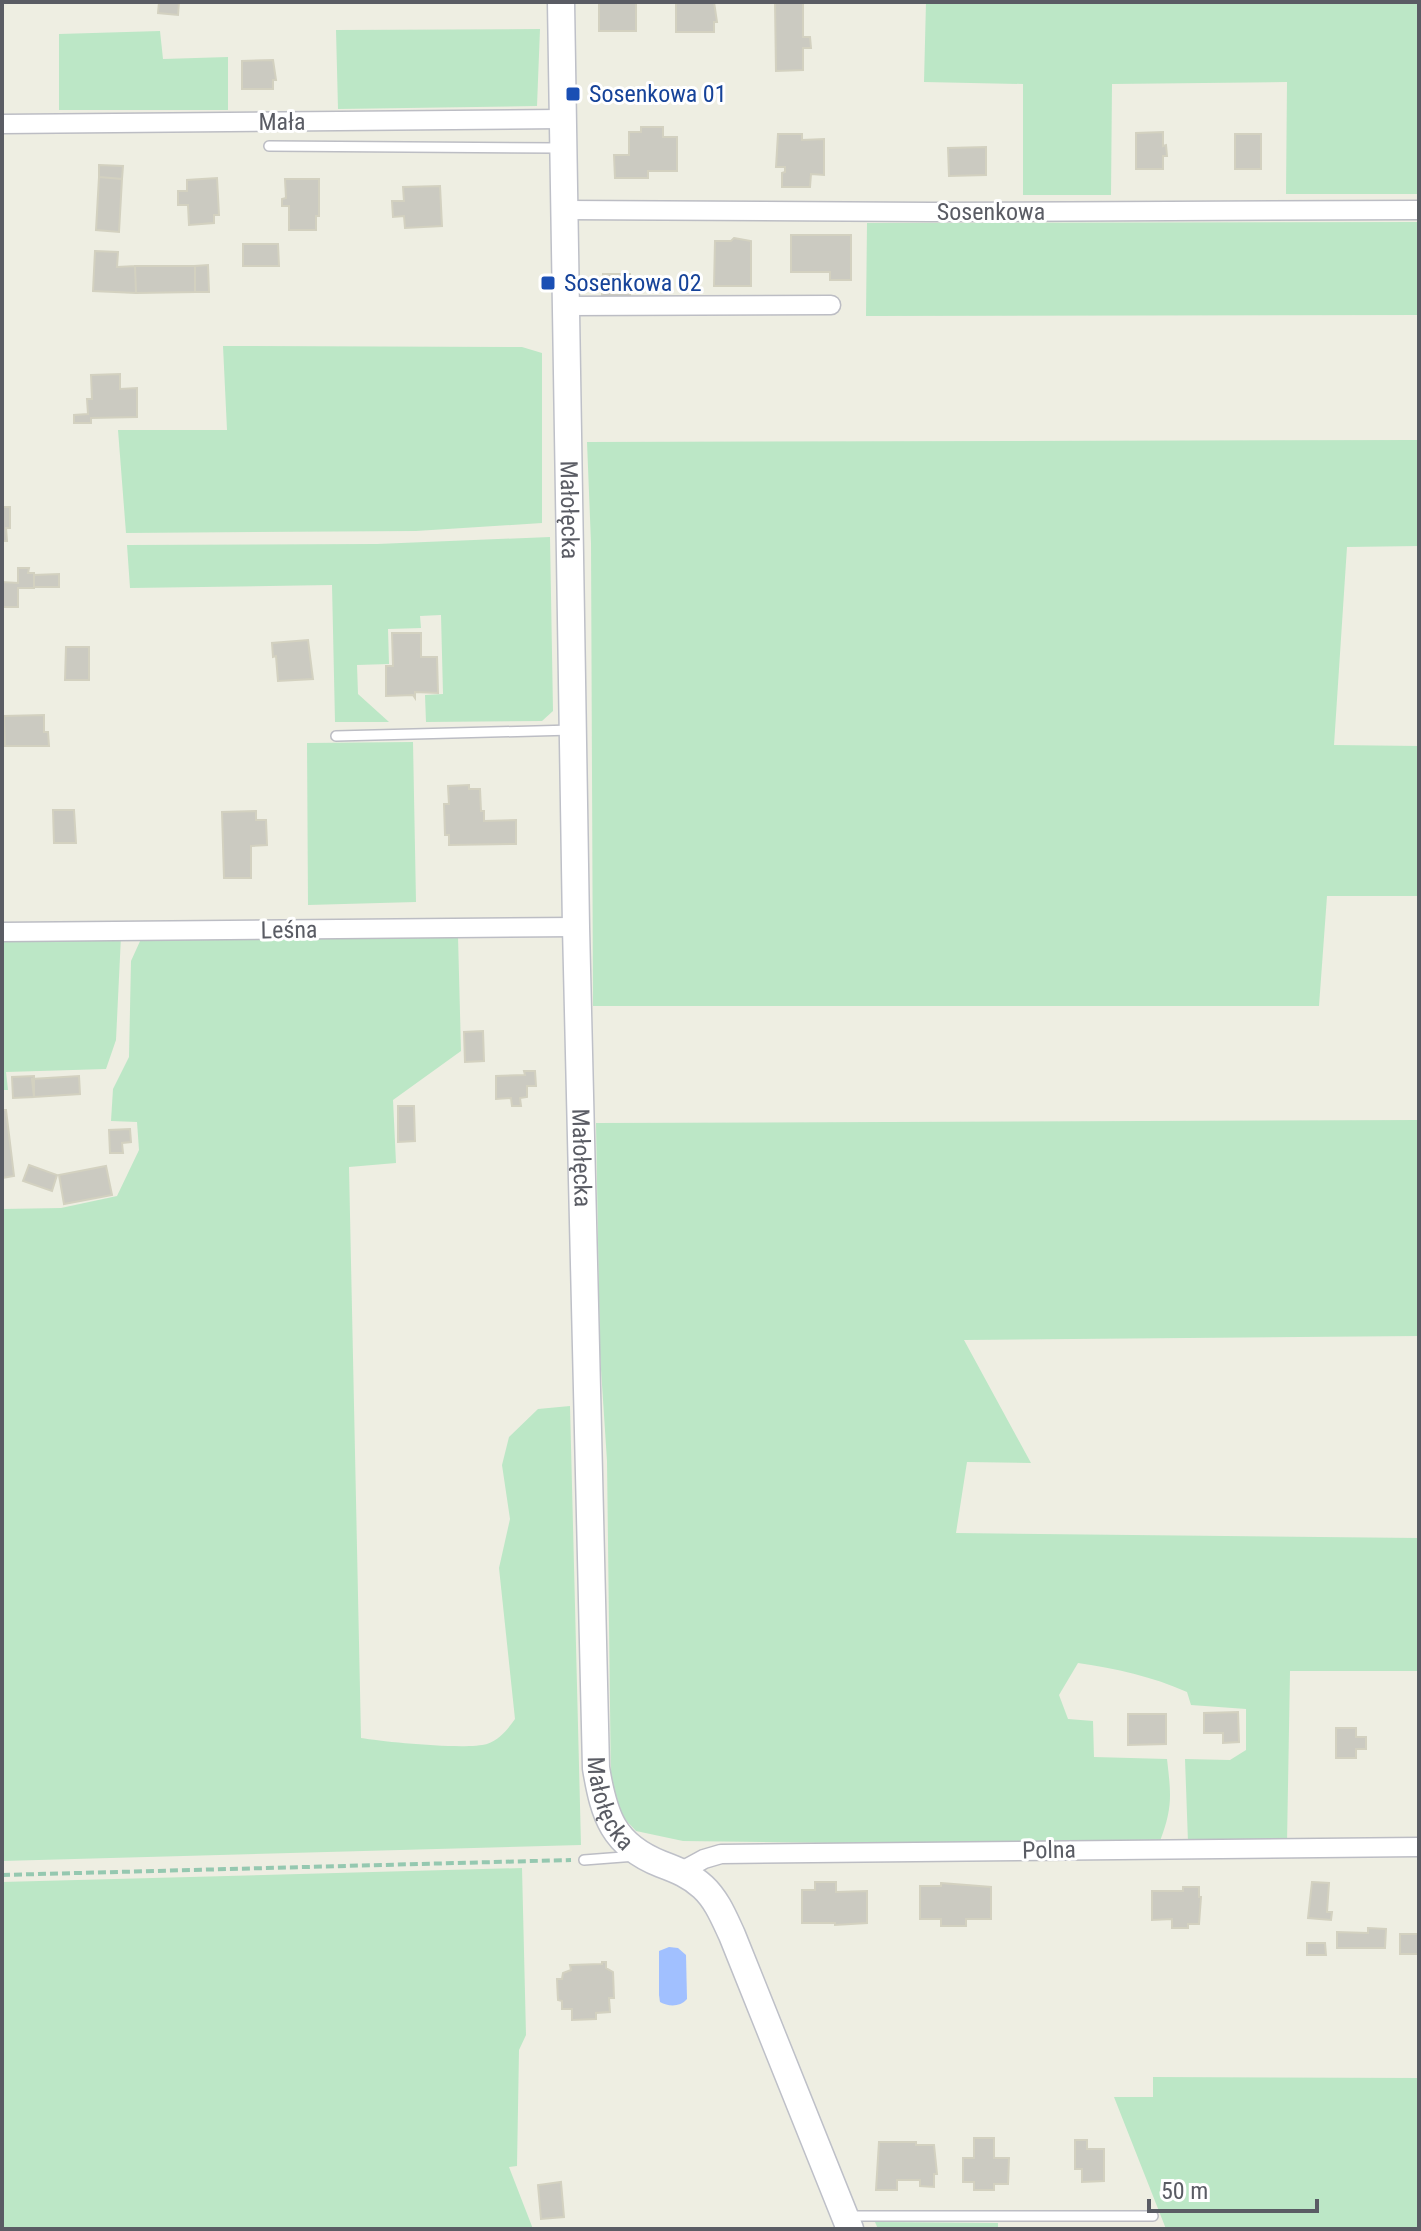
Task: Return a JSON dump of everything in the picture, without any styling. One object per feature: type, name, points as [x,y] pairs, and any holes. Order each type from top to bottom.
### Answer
[{"type":"street","name":"Małołęcka","points":[[561,2],[572,730],[596,1768],[610,1824],[617,1836],[640,1855],[682,1871],[712,1896],[732,1935],[847,2222]]},
{"type":"street","name":"Mała","points":[[2,124],[562,119]]},
{"type":"street","name":"Sosenkowa","points":[[563,210],[1419,210]]},
{"type":"street","points":[[565,306],[831,305]]},
{"type":"street","name":"Leśna","points":[[2,932],[576,927]]},
{"type":"street","name":"Polna","points":[[682,1871],[721,1854],[1419,1847]]},
{"type":"lane","points":[[269,146],[562,148]]},
{"type":"lane","points":[[336,736],[572,730]]},
{"type":"lane","points":[[584,1860],[640,1855]]},
{"type":"lane","points":[[847,2222],[1153,2216]]},
{"type":"path","points":[[2,1875],[584,1860]]},
{"type":"green space","points":[[926,2],[1419,2],[1419,194],[1286,194],[1287,82],[1112,84],[1111,195],[1023,195],[1023,84],[924,82]]},
{"type":"green space","points":[[540,29],[537,106],[338,109],[336,30]]},
{"type":"green space","points":[[160,31],[163,59],[228,57],[228,110],[59,110],[59,34]]},
{"type":"green space","points":[[1419,222],[1419,315],[866,316],[867,223]]},
{"type":"green space","points":[[223,346],[522,347],[542,353],[542,523],[416,531],[126,533],[118,430],[227,430]]},
{"type":"green space","points":[[1419,440],[1419,546],[1347,547],[1334,745],[1419,746],[1419,896],[1327,896],[1319,1006],[593,1006],[591,543],[587,442]]},
{"type":"green space","points":[[550,537],[553,711],[542,721],[426,722],[425,695],[443,694],[441,615],[420,616],[421,628],[388,629],[389,664],[357,665],[358,694],[389,722],[335,722],[332,585],[130,588],[127,545],[377,544]]},
{"type":"green space","points":[[413,742],[416,902],[308,905],[307,743]]},
{"type":"green space","points":[[121,936],[116,1040],[106,1069],[6,1072],[8,1090],[2,1090],[2,940]]},
{"type":"green space","points":[[458,936],[461,1051],[393,1100],[396,1163],[349,1167],[361,1738],[425,1745],[477,1746],[496,1740],[515,1719],[499,1568],[510,1519],[502,1465],[509,1437],[538,1409],[570,1406],[581,1845],[2,1861],[2,1209],[61,1208],[117,1196],[139,1150],[137,1122],[111,1121],[113,1089],[129,1057],[131,961],[141,939]]},
{"type":"green space","points":[[1419,1120],[1419,1336],[964,1340],[1031,1463],[967,1462],[956,1533],[1419,1538],[1419,1671],[1290,1671],[1287,1843],[1188,1842],[1185,1759],[1230,1760],[1246,1750],[1246,1709],[1191,1705],[1187,1692],[1174,1686],[1078,1663],[1059,1695],[1068,1719],[1093,1721],[1094,1757],[1167,1759],[1170,1800],[1160,1841],[917,1844],[683,1841],[636,1831],[621,1815],[611,1787],[607,1461],[600,1354],[596,1123]]},
{"type":"green space","points":[[522,1868],[526,2035],[519,2050],[517,2166],[509,2167],[533,2229],[2,2229],[2,1882]]},
{"type":"green space","points":[[1153,2077],[1419,2078],[1419,2229],[1166,2229],[1114,2097],[1153,2097]]},
{"type":"green space","points":[[875,2222],[998,2223],[998,2229],[878,2229]]},
{"type":"water","points":[[678,1948],[686,1955],[687,1999],[681,2004],[660,2002],[659,1951]]},
{"type":"building","points":[[159,2],[179,2],[178,15],[158,13]]},
{"type":"building","points":[[599,2],[636,2],[636,31],[599,31]]},
{"type":"building","points":[[676,2],[714,2],[717,22],[714,22],[714,32],[676,32]]},
{"type":"building","points":[[775,2],[803,2],[803,37],[810,37],[811,48],[803,48],[803,70],[776,71]]},
{"type":"building","points":[[273,60],[276,80],[273,80],[273,89],[242,89],[242,61]]},
{"type":"building","points":[[641,127],[663,127],[663,137],[677,137],[677,171],[648,171],[648,178],[615,178],[614,155],[629,155],[629,132],[641,132]]},
{"type":"building","points":[[1163,132],[1167,156],[1163,156],[1163,169],[1136,169],[1136,133]]},
{"type":"building","points":[[778,134],[802,134],[802,140],[824,139],[824,175],[811,174],[810,187],[782,187],[785,167],[776,167]]},
{"type":"building","points":[[1235,134],[1261,134],[1261,169],[1235,169]]},
{"type":"building","points":[[986,147],[986,175],[949,176],[948,148]]},
{"type":"building","points":[[99,165],[123,166],[122,179],[99,177]]},
{"type":"building","points":[[99,177],[122,179],[119,232],[96,230]]},
{"type":"building","points":[[217,178],[219,215],[214,215],[214,223],[189,225],[188,205],[178,205],[178,191],[187,191],[187,180]]},
{"type":"building","points":[[285,179],[319,179],[316,230],[289,230],[289,206],[282,206],[282,199],[286,198]]},
{"type":"building","points":[[440,186],[442,226],[405,228],[404,216],[393,217],[392,201],[404,201],[403,187]]},
{"type":"building","points":[[791,235],[851,235],[851,280],[830,280],[830,272],[791,272]]},
{"type":"building","points":[[734,238],[751,241],[751,286],[714,286],[715,241],[731,241]]},
{"type":"building","points":[[243,244],[278,244],[279,266],[243,266]]},
{"type":"building","points":[[95,251],[118,252],[117,267],[135,266],[136,293],[93,291]]},
{"type":"building","points":[[208,265],[209,292],[195,292],[195,266]]},
{"type":"building","points":[[135,266],[195,266],[195,292],[136,293]]},
{"type":"building","points":[[603,274],[630,274],[630,296],[602,296]]},
{"type":"building","points":[[120,374],[120,389],[137,388],[137,417],[91,418],[91,423],[74,423],[74,415],[88,414],[87,399],[92,399],[91,375]]},
{"type":"building","points":[[2,507],[10,507],[7,541],[2,541]]},
{"type":"building","points":[[18,568],[29,568],[28,573],[34,573],[34,588],[18,588],[18,607],[2,607],[2,582],[18,583]]},
{"type":"building","points":[[59,574],[59,587],[34,587],[34,575]]},
{"type":"building","points":[[392,633],[421,633],[421,657],[437,657],[438,693],[415,692],[415,698],[413,695],[386,696],[386,666],[393,666]]},
{"type":"building","points":[[308,640],[313,679],[278,681],[272,643]]},
{"type":"building","points":[[66,647],[89,647],[89,680],[65,680]]},
{"type":"building","points":[[44,715],[44,732],[48,732],[49,746],[5,746],[4,716]]},
{"type":"building","points":[[469,785],[469,789],[480,789],[484,821],[516,820],[516,844],[449,845],[449,835],[445,835],[444,804],[449,804],[448,786]]},
{"type":"building","points":[[53,810],[74,810],[76,843],[54,843]]},
{"type":"building","points":[[256,811],[256,820],[266,820],[267,845],[251,846],[251,878],[224,878],[222,812]]},
{"type":"building","points":[[483,1031],[484,1061],[465,1062],[464,1032]]},
{"type":"building","points":[[524,1071],[535,1071],[536,1086],[527,1086],[527,1097],[520,1098],[521,1106],[512,1106],[511,1098],[496,1099],[496,1076],[525,1075]]},
{"type":"building","points":[[34,1076],[34,1097],[13,1098],[12,1077]]},
{"type":"building","points":[[79,1076],[80,1094],[34,1097],[32,1079]]},
{"type":"building","points":[[398,1106],[414,1106],[415,1141],[398,1142]]},
{"type":"building","points":[[2,1110],[6,1110],[14,1176],[2,1178]]},
{"type":"building","points":[[130,1129],[131,1142],[122,1143],[123,1153],[110,1153],[109,1130]]},
{"type":"building","points":[[29,1165],[57,1175],[52,1191],[23,1181]]},
{"type":"building","points":[[106,1166],[112,1195],[64,1204],[59,1175]]},
{"type":"building","points":[[1238,1712],[1239,1742],[1223,1743],[1223,1733],[1204,1733],[1204,1713]]},
{"type":"building","points":[[1128,1714],[1166,1714],[1166,1744],[1128,1745]]},
{"type":"building","points":[[1336,1728],[1356,1728],[1356,1737],[1366,1737],[1366,1749],[1356,1749],[1356,1758],[1336,1758]]},
{"type":"building","points":[[815,1882],[836,1882],[836,1892],[867,1891],[867,1923],[802,1923],[802,1890],[815,1890]]},
{"type":"building","points":[[1312,1882],[1329,1883],[1327,1912],[1332,1912],[1331,1920],[1308,1918]]},
{"type":"building","points":[[941,1883],[991,1887],[991,1919],[966,1919],[966,1926],[941,1926],[941,1919],[920,1919],[920,1886],[941,1886]]},
{"type":"building","points":[[1183,1887],[1199,1887],[1199,1924],[1172,1928],[1172,1919],[1152,1920],[1152,1891],[1183,1891]]},
{"type":"building","points":[[1368,1928],[1386,1929],[1385,1948],[1337,1948],[1337,1932],[1368,1933]]},
{"type":"building","points":[[1400,1934],[1419,1934],[1419,1954],[1400,1954]]},
{"type":"building","points":[[1307,1943],[1325,1943],[1326,1955],[1307,1955]]},
{"type":"building","points":[[606,1962],[606,1968],[613,1972],[614,1998],[609,1998],[610,2012],[596,2013],[596,2019],[572,2020],[572,2009],[562,2009],[562,2001],[558,2000],[557,1979],[562,1979],[563,1973],[571,1970],[570,1965]]},
{"type":"building","points":[[974,2138],[994,2138],[994,2158],[1009,2158],[1008,2184],[994,2184],[994,2190],[974,2190],[974,2182],[963,2182],[963,2158],[974,2158]]},
{"type":"building","points":[[1075,2140],[1087,2140],[1087,2149],[1104,2149],[1104,2181],[1082,2182],[1082,2169],[1075,2169]]},
{"type":"building","points":[[879,2142],[934,2145],[937,2174],[934,2174],[934,2187],[920,2186],[920,2180],[897,2180],[897,2190],[876,2190]]},
{"type":"building","points":[[561,2182],[564,2217],[541,2219],[538,2185]]},
{"type":"place","name":"Sosenkowa 01","points":[[573,94]]},
{"type":"place","name":"Sosenkowa 02","points":[[548,283]]}]
